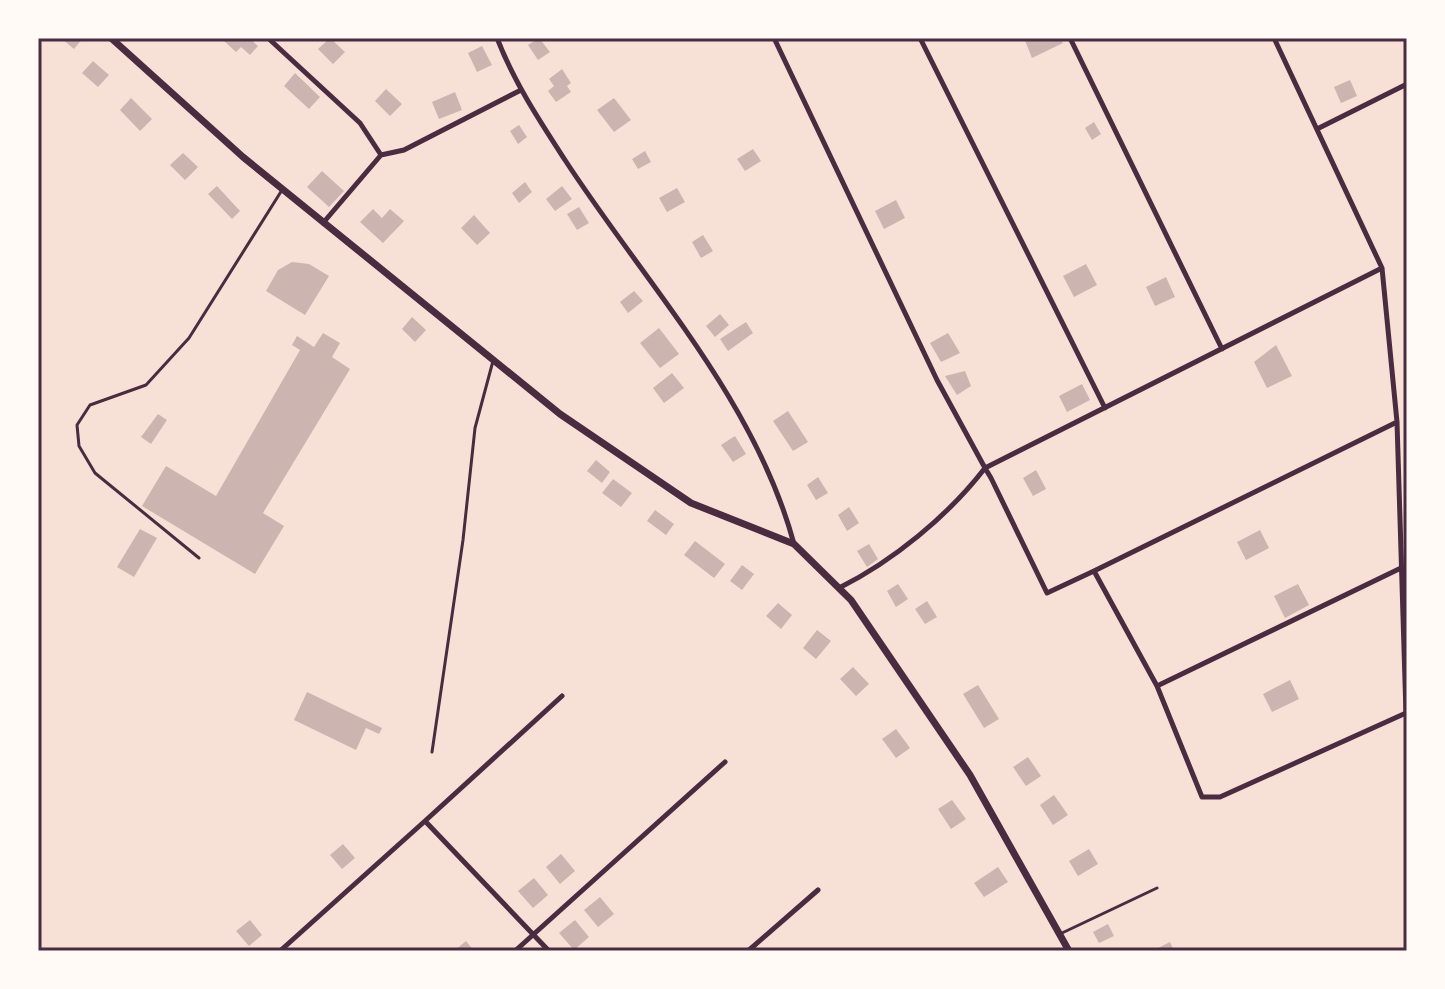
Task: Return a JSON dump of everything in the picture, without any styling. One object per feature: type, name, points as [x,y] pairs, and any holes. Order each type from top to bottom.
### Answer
[{"type":"street","points":[[111,38],[282,190],[560,414],[691,503],[794,544],[851,600],[970,775],[1069,951]]},
{"type":"street","points":[[268,38],[360,123],[381,155]]},
{"type":"street","points":[[497,38],[521,90],[613,234],[686,333],[748,428],[785,510],[794,544]]},
{"type":"street","points":[[774,38],[783,65],[878,252],[937,380],[1047,593],[1397,422]]},
{"type":"street","points":[[920,38],[1105,408]]},
{"type":"street","points":[[1070,38],[1222,349]]},
{"type":"street","points":[[1094,571],[1157,686],[1202,797],[1220,797],[1406,713],[1397,422],[1382,268],[1274,38]]},
{"type":"street","points":[[1317,129],[1407,84]]},
{"type":"street","points":[[323,223],[381,155],[404,150],[521,90]]},
{"type":"street","points":[[839,588],[872,571],[967,491],[985,468],[1382,268]]},
{"type":"street","points":[[1157,686],[1401,568]]},
{"type":"street","points":[[280,951],[562,696]]},
{"type":"street","points":[[515,951],[725,762]]},
{"type":"street","points":[[425,821],[549,951]]},
{"type":"street","points":[[748,951],[818,890]]},
{"type":"lane","points":[[199,558],[95,473],[79,446],[77,425],[90,405],[146,385],[189,338],[282,190]]},
{"type":"lane","points":[[432,752],[463,540],[475,428],[493,361]]},
{"type":"lane","points":[[1060,934],[1157,888]]},
{"type":"building","points":[[61,38],[83,38],[74,49]]},
{"type":"building","points":[[249,38],[258,46],[250,55],[241,47],[236,52],[223,40]]},
{"type":"building","points":[[330,38],[345,52],[333,64],[318,49]]},
{"type":"building","points":[[539,38],[550,52],[538,60],[528,45]]},
{"type":"building","points":[[1024,38],[1060,38],[1063,43],[1032,58]]},
{"type":"building","points":[[482,46],[492,65],[477,72],[468,53]]},
{"type":"building","points":[[93,61],[109,75],[98,87],[82,73]]},
{"type":"building","points":[[562,69],[571,83],[567,86],[571,92],[556,102],[548,91],[554,86],[549,79]]},
{"type":"building","points":[[295,73],[320,97],[309,109],[284,86]]},
{"type":"building","points":[[1350,80],[1357,96],[1341,103],[1334,87]]},
{"type":"building","points":[[386,89],[402,104],[390,116],[375,101]]},
{"type":"building","points":[[455,92],[462,110],[439,119],[432,102]]},
{"type":"building","points":[[131,98],[152,119],[140,131],[120,110]]},
{"type":"building","points":[[614,98],[631,120],[614,132],[597,110]]},
{"type":"building","points":[[1094,122],[1101,134],[1092,140],[1085,128]]},
{"type":"building","points":[[519,125],[527,137],[518,144],[510,131]]},
{"type":"building","points":[[753,149],[761,161],[745,171],[737,159]]},
{"type":"building","points":[[645,151],[651,162],[638,169],[632,159]]},
{"type":"building","points":[[183,153],[198,167],[185,180],[170,165]]},
{"type":"building","points":[[322,171],[344,191],[329,207],[307,187]]},
{"type":"building","points":[[525,182],[532,192],[519,203],[512,193]]},
{"type":"building","points":[[217,186],[240,211],[232,219],[208,194]]},
{"type":"building","points":[[562,186],[572,199],[555,211],[546,199]]},
{"type":"building","points":[[677,188],[685,202],[667,212],[659,198]]},
{"type":"building","points":[[896,200],[905,218],[884,229],[875,211]]},
{"type":"building","points":[[579,207],[589,223],[577,230],[567,214]]},
{"type":"building","points":[[373,209],[382,218],[390,209],[404,221],[383,243],[360,222]]},
{"type":"building","points":[[474,215],[490,233],[477,245],[461,228]]},
{"type":"building","points":[[703,235],[713,251],[701,258],[692,242]]},
{"type":"building","points":[[292,262],[309,264],[329,276],[305,315],[266,291],[278,270]]},
{"type":"building","points":[[1086,264],[1097,285],[1074,297],[1063,276]]},
{"type":"building","points":[[1166,277],[1175,297],[1155,306],[1146,287]]},
{"type":"building","points":[[634,291],[643,301],[628,313],[620,302]]},
{"type":"building","points":[[720,314],[729,325],[715,337],[706,326]]},
{"type":"building","points":[[412,317],[426,330],[415,342],[402,329]]},
{"type":"building","points":[[746,322],[753,333],[728,351],[720,339]]},
{"type":"building","points":[[659,328],[679,354],[660,368],[640,343]]},
{"type":"building","points":[[323,333],[340,343],[332,357],[350,369],[263,513],[284,526],[255,574],[142,506],[166,466],[216,496],[300,350],[292,345],[297,336],[314,347]]},
{"type":"building","points":[[948,333],[960,353],[941,362],[930,343]]},
{"type":"building","points":[[1276,345],[1292,376],[1267,388],[1254,362]]},
{"type":"building","points":[[965,371],[971,386],[957,395],[945,376]]},
{"type":"building","points":[[672,373],[684,388],[664,403],[653,388]]},
{"type":"building","points":[[1082,384],[1090,400],[1067,412],[1059,396]]},
{"type":"building","points":[[788,411],[808,442],[793,451],[773,421]]},
{"type":"building","points":[[158,414],[167,420],[151,444],[141,437]]},
{"type":"building","points":[[735,436],[746,454],[733,462],[721,445]]},
{"type":"building","points":[[596,460],[610,472],[602,483],[587,471]]},
{"type":"building","points":[[1036,470],[1046,489],[1033,496],[1023,478]]},
{"type":"building","points":[[818,477],[828,493],[816,500],[807,485]]},
{"type":"building","points":[[613,479],[632,493],[621,507],[602,493]]},
{"type":"building","points":[[849,507],[859,523],[847,531],[838,515]]},
{"type":"building","points":[[655,510],[674,524],[666,535],[647,521]]},
{"type":"building","points":[[140,529],[157,538],[134,577],[117,567]]},
{"type":"building","points":[[1260,530],[1269,548],[1246,560],[1237,542]]},
{"type":"building","points":[[695,541],[725,564],[714,578],[684,555]]},
{"type":"building","points":[[869,544],[878,559],[867,567],[857,551]]},
{"type":"building","points":[[742,565],[754,574],[742,590],[730,581]]},
{"type":"building","points":[[898,584],[908,599],[896,607],[887,591]]},
{"type":"building","points":[[1298,584],[1309,605],[1285,618],[1274,596]]},
{"type":"building","points":[[927,601],[937,617],[925,624],[915,609]]},
{"type":"building","points":[[778,603],[792,615],[781,629],[766,616]]},
{"type":"building","points":[[817,630],[831,641],[816,659],[803,648]]},
{"type":"building","points":[[853,667],[869,684],[856,696],[840,679]]},
{"type":"building","points":[[1290,680],[1299,699],[1272,712],[1263,694]]},
{"type":"building","points":[[978,685],[999,719],[984,728],[963,694]]},
{"type":"building","points":[[307,692],[382,728],[379,734],[366,728],[356,750],[294,720]]},
{"type":"building","points":[[896,729],[910,748],[896,758],[882,739]]},
{"type":"building","points":[[1028,757],[1041,776],[1026,786],[1013,767]]},
{"type":"building","points":[[1054,795],[1068,815],[1053,825],[1040,805]]},
{"type":"building","points":[[952,800],[966,819],[951,829],[938,809]]},
{"type":"building","points":[[343,844],[355,858],[342,869],[330,855]]},
{"type":"building","points":[[1089,849],[1098,864],[1078,876],[1069,861]]},
{"type":"building","points":[[561,854],[575,871],[560,884],[546,867]]},
{"type":"building","points":[[998,867],[1008,882],[984,897],[974,883]]},
{"type":"building","points":[[534,878],[548,895],[533,908],[518,891]]},
{"type":"building","points":[[600,897],[614,914],[598,927],[584,910]]},
{"type":"building","points":[[250,920],[262,935],[249,946],[236,931]]},
{"type":"building","points":[[575,920],[589,937],[574,950],[559,933]]},
{"type":"building","points":[[1108,924],[1114,936],[1099,943],[1093,932]]},
{"type":"building","points":[[466,941],[474,951],[454,951]]},
{"type":"building","points":[[1170,942],[1174,951],[1152,951]]}]
